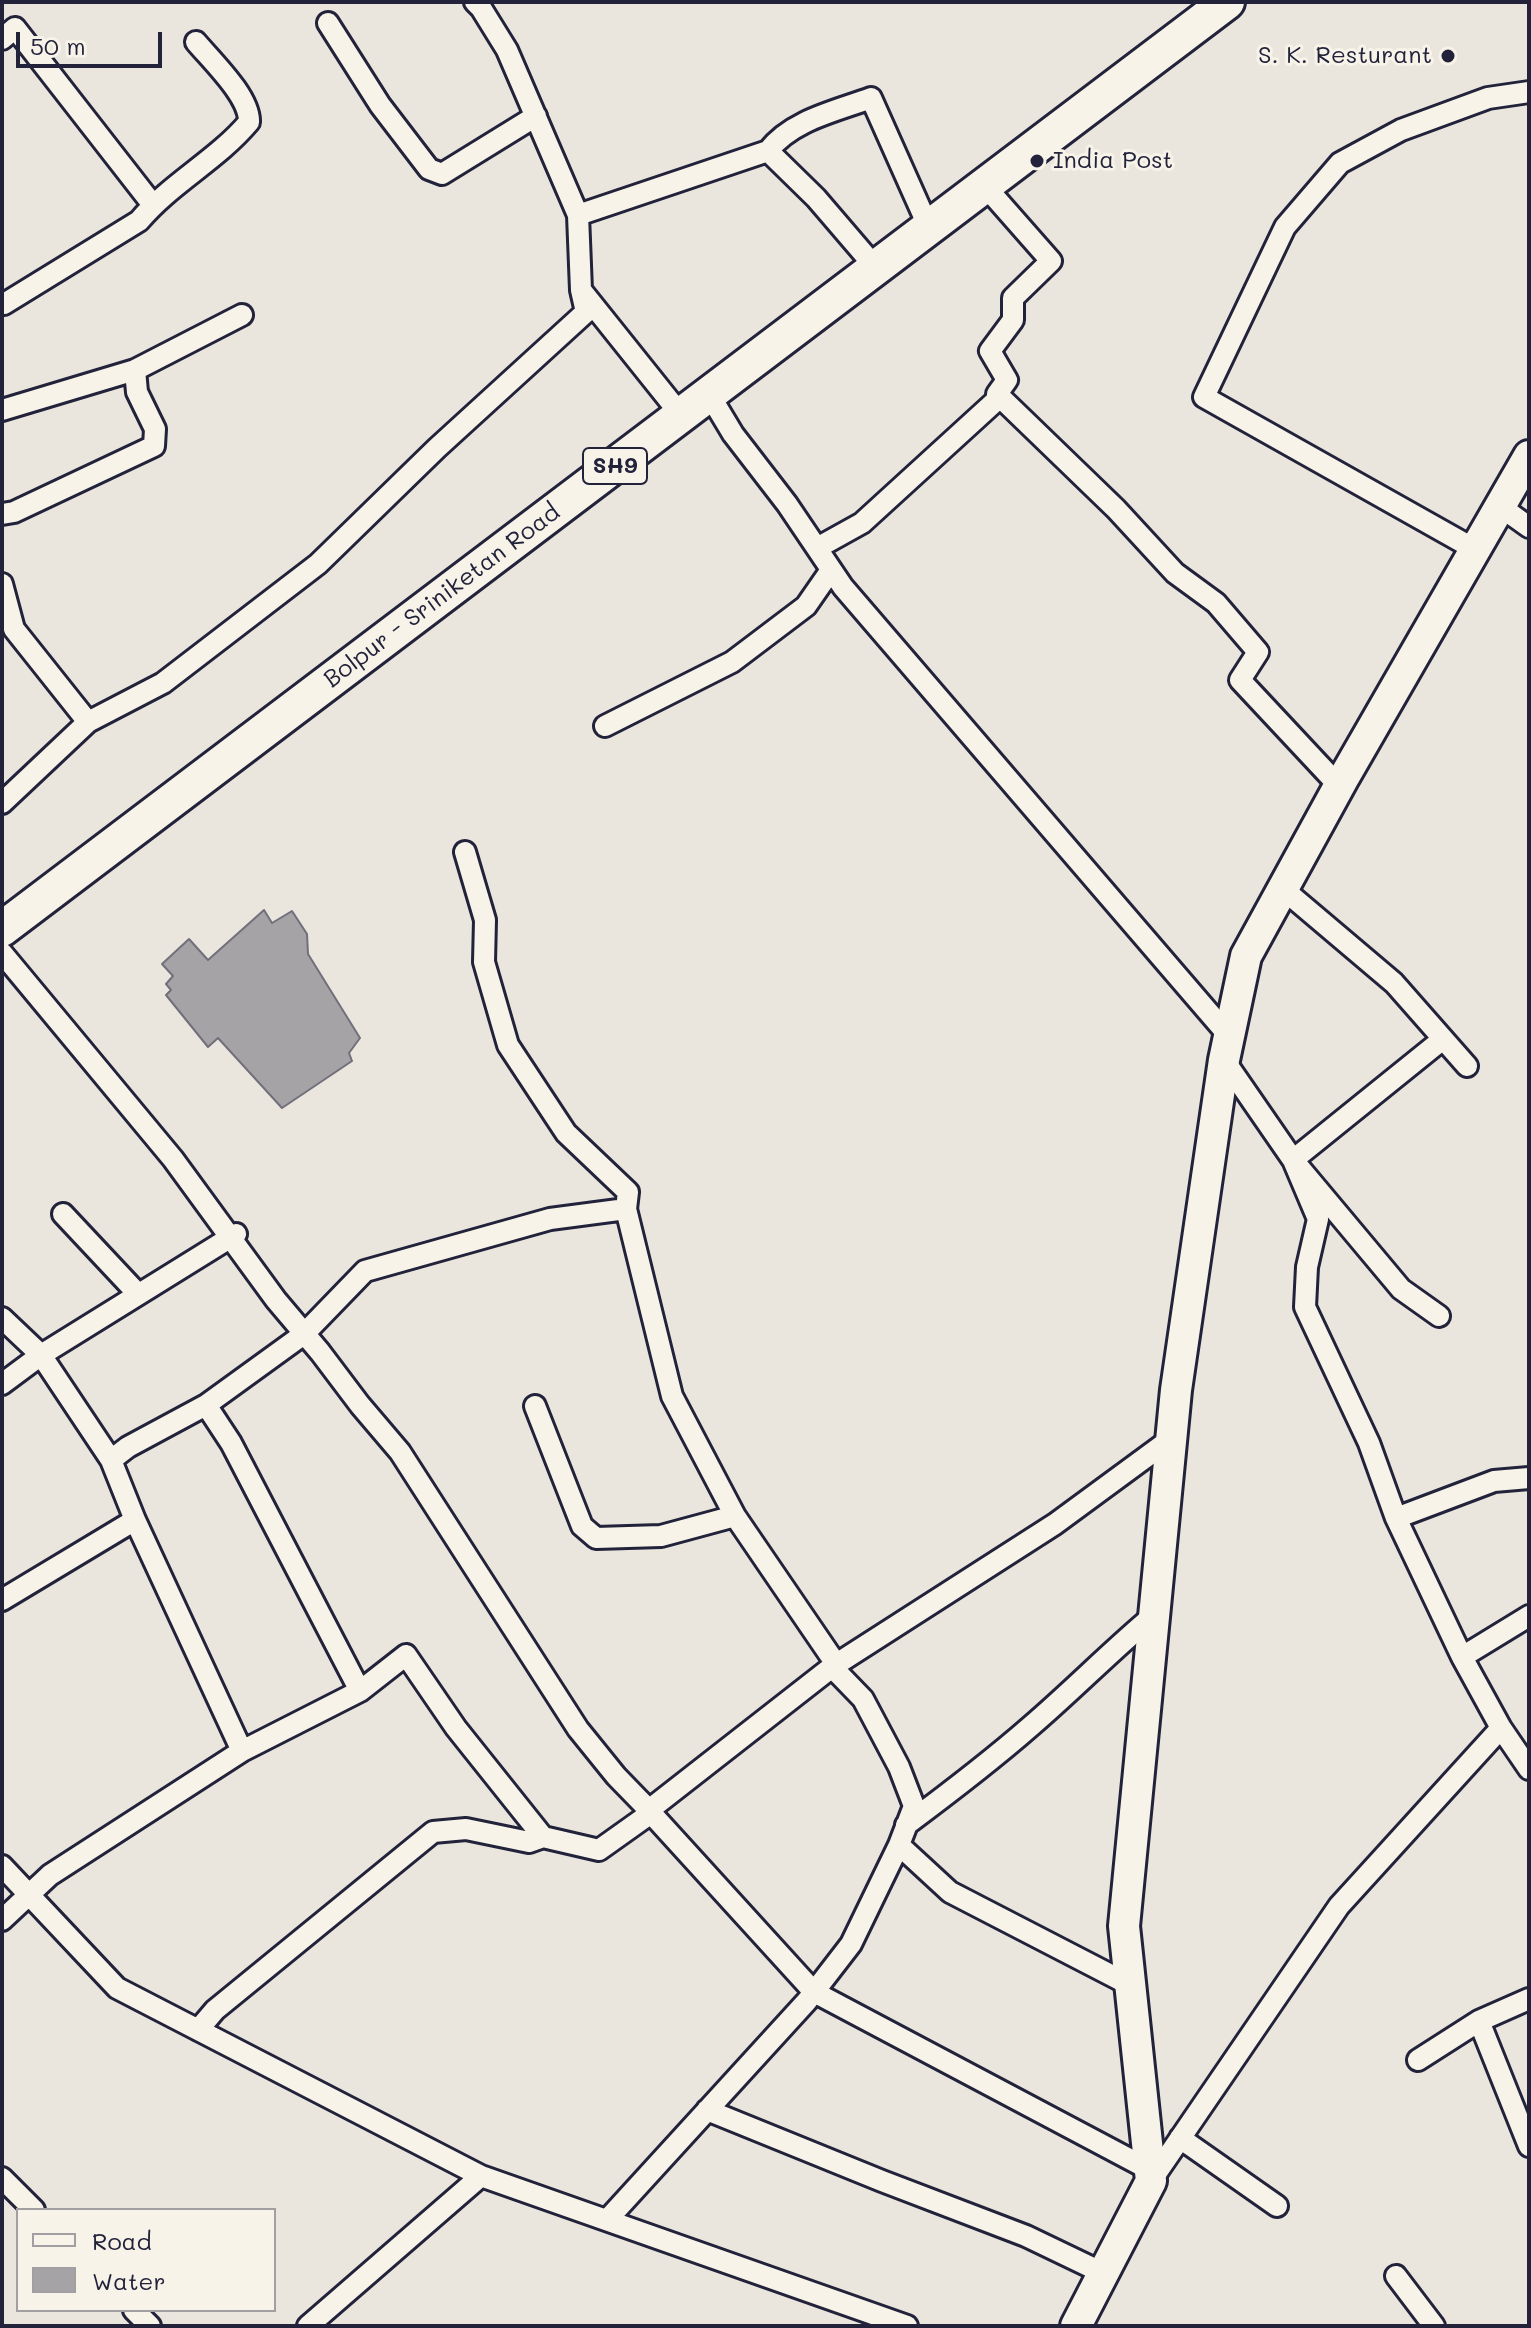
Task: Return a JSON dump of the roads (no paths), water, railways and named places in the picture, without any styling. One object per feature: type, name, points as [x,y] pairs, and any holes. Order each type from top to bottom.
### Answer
[{"type":"main road","name":"Bolpur - Sriniketan Road","points":[[2,929],[1227,2]]},
{"type":"street","points":[[2,803],[88,722],[163,683],[318,564],[437,448],[586,312],[581,290],[578,215],[507,50],[475,2]]},
{"type":"street","points":[[328,23],[380,105],[429,169],[442,174],[536,116]]},
{"type":"street","points":[[2,39],[15,28],[153,205]]},
{"type":"street","points":[[4,304],[139,221],[153,205],[236,138],[249,122],[249,113],[242,98],[196,42]]},
{"type":"street","points":[[1476,550],[1204,397],[1285,227],[1340,163],[1401,130],[1488,98],[1529,92]]},
{"type":"street","points":[[578,215],[768,151],[776,141],[806,121],[871,98],[929,228]]},
{"type":"street","points":[[768,151],[816,198],[876,268]]},
{"type":"street","points":[[985,186],[1051,261],[1013,298],[1013,320],[990,351],[1007,380],[997,394],[1116,509],[1175,573],[1216,603],[1258,652],[1240,680],[1340,787]]},
{"type":"street","points":[[581,290],[681,415]]},
{"type":"street","points":[[2,410],[135,370],[242,315]]},
{"type":"street","points":[[2,514],[14,512],[154,446],[155,429],[137,392],[135,370]]},
{"type":"street","points":[[709,394],[733,434],[787,504],[853,599],[1226,1048],[1293,1160],[1318,1219],[1307,1267],[1305,1307],[1369,1443],[1396,1518],[1462,1657],[1501,1728],[1529,1769]]},
{"type":"street","points":[[817,548],[862,523],[1000,397]]},
{"type":"street","points":[[1150,2176],[1124,1926],[1176,1390],[1226,1048],[1246,956],[1529,456]]},
{"type":"street","points":[[1501,507],[1529,527]]},
{"type":"street","points":[[605,726],[732,662],[806,606],[831,570]]},
{"type":"street","points":[[2,584],[14,629],[88,722]]},
{"type":"street","points":[[465,852],[485,920],[484,962],[508,1045],[566,1133],[628,1192],[626,1209],[672,1396],[735,1516],[834,1666],[863,1699],[899,1767],[914,1806],[899,1845],[851,1944],[814,1992],[607,2220]]},
{"type":"street","points":[[1283,889],[1394,983],[1467,1066]]},
{"type":"street","points":[[2,953],[173,1159],[233,1236],[276,1300],[400,1452],[578,1729],[616,1776],[649,1810],[834,1666],[1055,1524],[1172,1438]]},
{"type":"street","points":[[1293,1160],[1443,1039]]},
{"type":"street","points":[[1293,1160],[1401,1289],[1439,1316]]},
{"type":"street","points":[[111,1460],[128,1447],[206,1405],[304,1334],[365,1271],[550,1219],[626,1209]]},
{"type":"street","points":[[63,1214],[138,1294]]},
{"type":"street","points":[[2,1384],[41,1355],[233,1236]]},
{"type":"street","points":[[2,1318],[41,1355],[111,1460],[135,1520],[242,1751]]},
{"type":"street","points":[[206,1405],[231,1443],[360,1691]]},
{"type":"street","points":[[535,1406],[582,1526],[596,1538],[661,1536],[735,1516]]},
{"type":"street","points":[[1396,1518],[1494,1481],[1529,1478]]},
{"type":"street","points":[[2,1600],[135,1520]]},
{"type":"street","points":[[906,1825],[1034,1724],[1154,1615]]},
{"type":"street","points":[[1462,1657],[1529,1616]]},
{"type":"street","points":[[2,1920],[50,1875],[242,1751],[360,1691],[406,1655],[456,1728],[543,1837]]},
{"type":"street","points":[[1076,2326],[1150,2176],[1180,2138],[1339,1906],[1501,1728]]},
{"type":"street","points":[[198,2030],[215,2010],[433,1832],[466,1829],[529,1842],[543,1837],[599,1850],[651,1813],[814,1992],[1150,2176]]},
{"type":"street","points":[[899,1845],[950,1892],[1130,1985]]},
{"type":"street","points":[[2,1866],[117,1988],[481,2176],[907,2326]]},
{"type":"street","points":[[1418,2060],[1479,2021],[1529,1999]]},
{"type":"street","points":[[1479,2021],[1529,2146]]},
{"type":"street","points":[[707,2110],[1026,2236],[1103,2273]]},
{"type":"street","points":[[1180,2138],[1277,2206]]},
{"type":"street","points":[[308,2326],[481,2176]]},
{"type":"street","points":[[2,2178],[32,2208]]},
{"type":"street","points":[[1396,2276],[1434,2326]]},
{"type":"water","points":[[264,910],[272,923],[292,911],[307,934],[308,954],[360,1038],[349,1053],[352,1061],[282,1108],[218,1038],[208,1047],[166,995],[171,990],[166,984],[173,976],[162,964],[189,939],[208,960]]},
{"type":"place","name":"S. K. Resturant","points":[[1448,56]]},
{"type":"place","name":"India Post","points":[[1037,161]]}]
